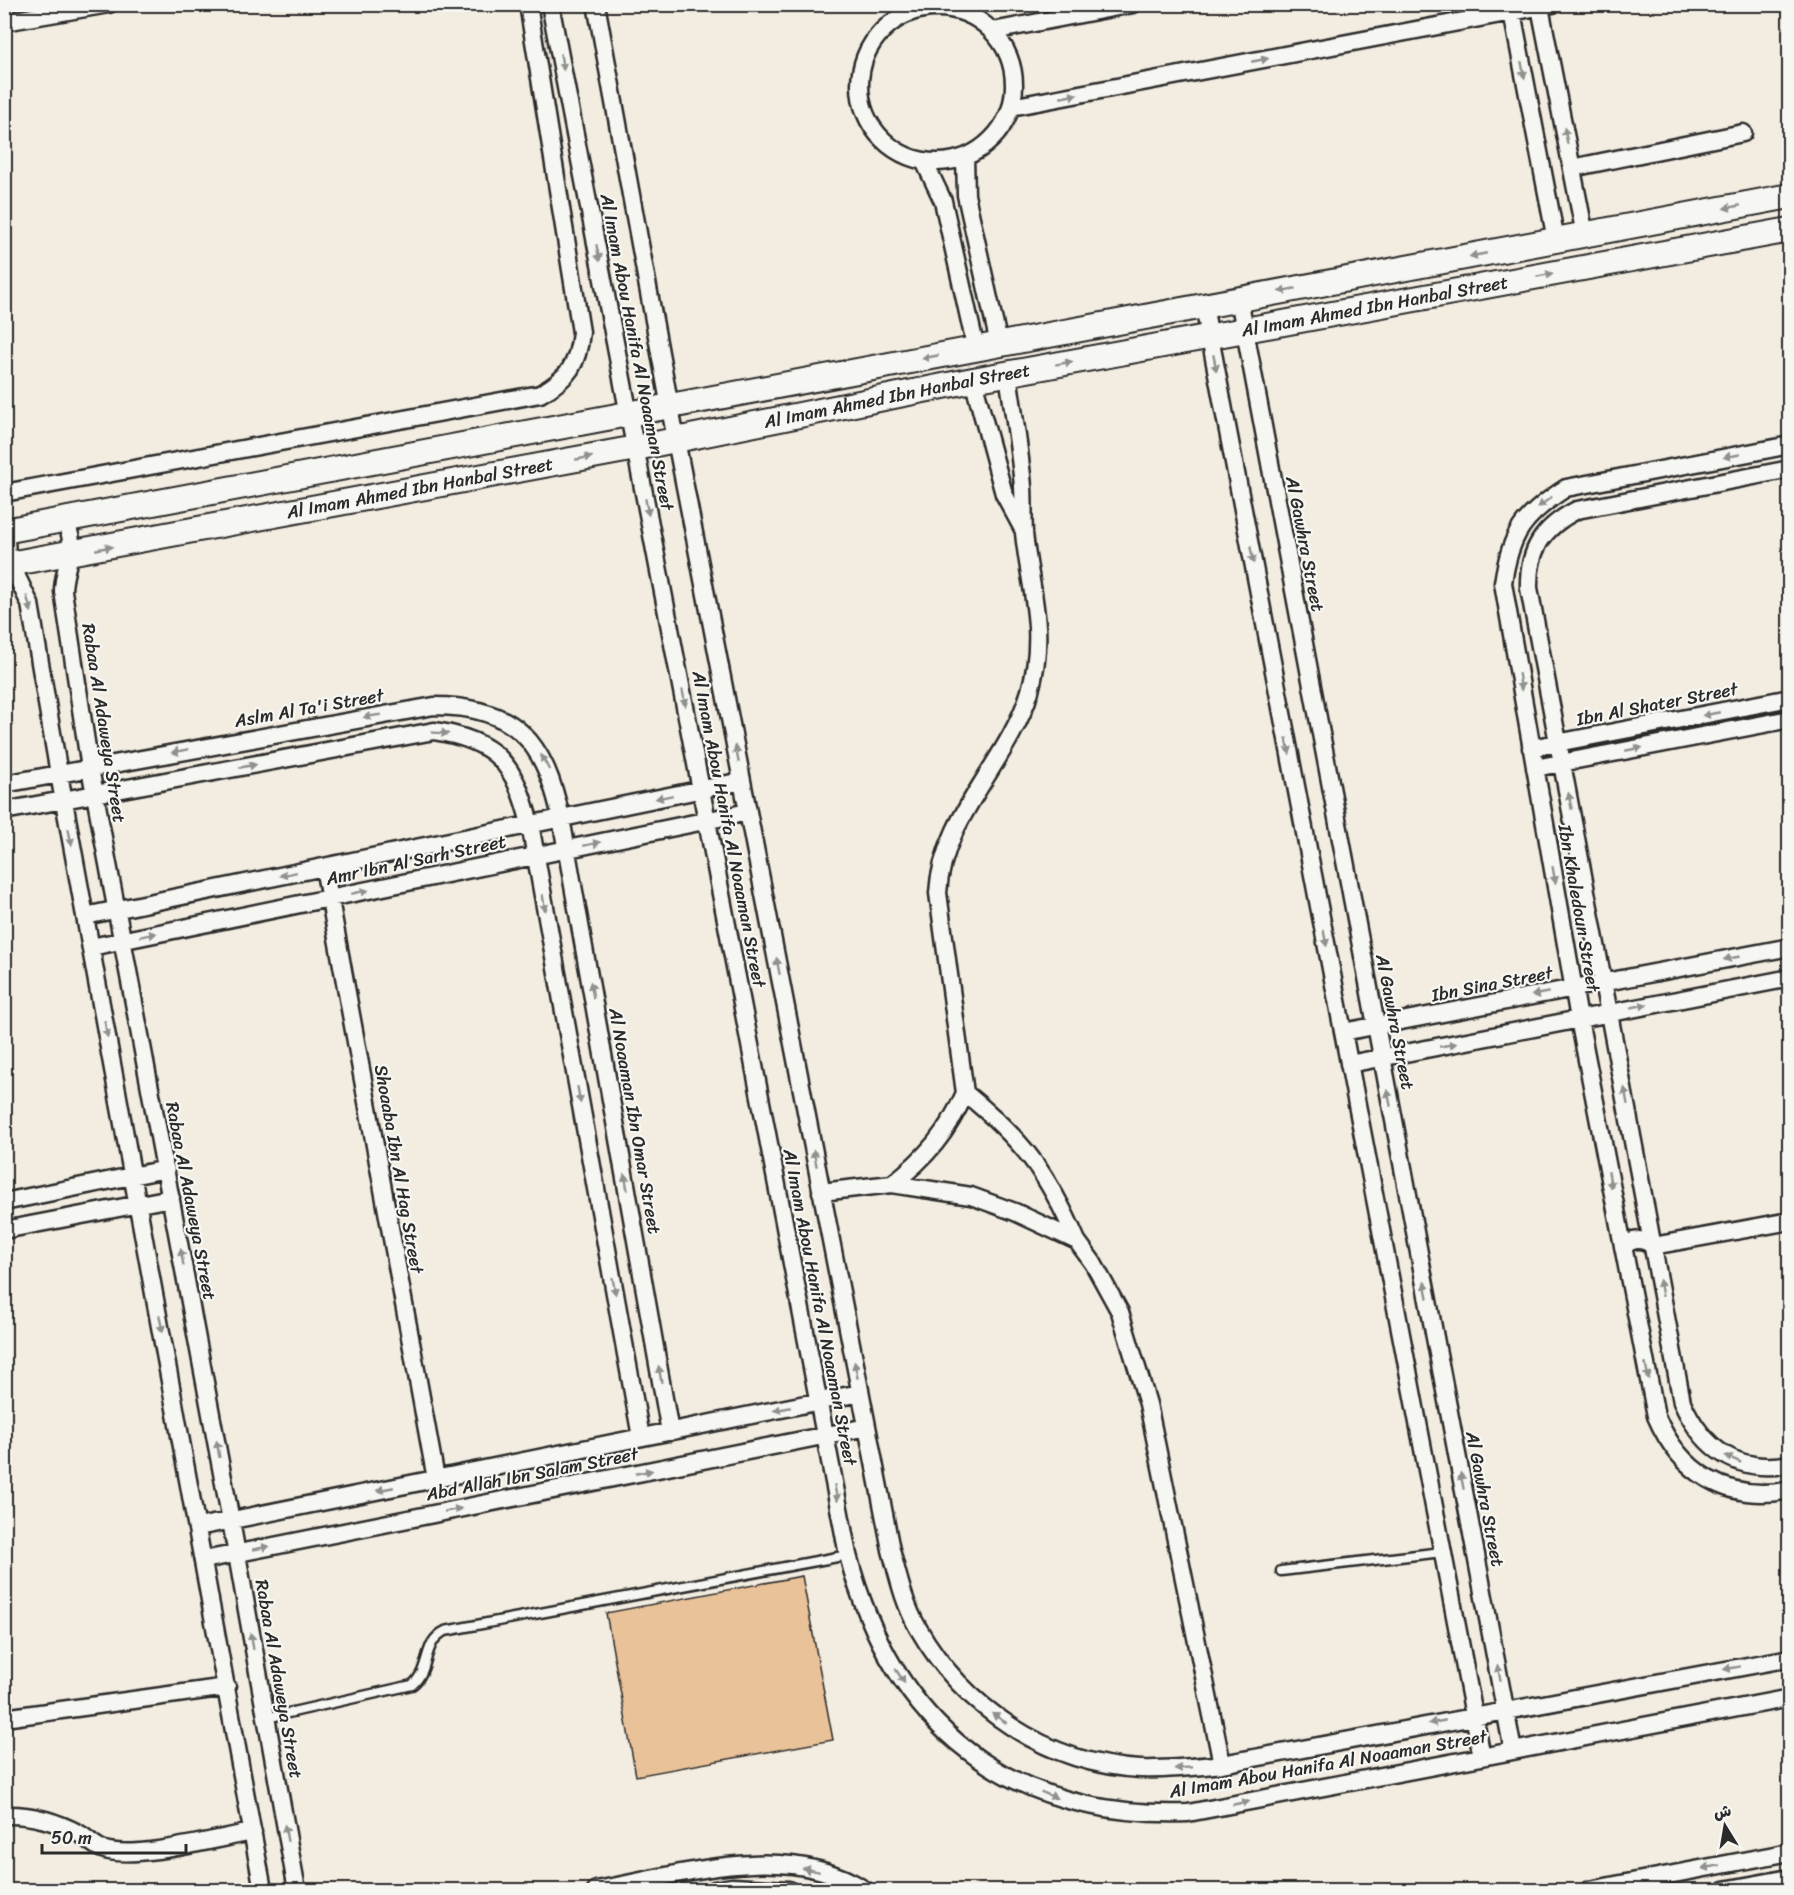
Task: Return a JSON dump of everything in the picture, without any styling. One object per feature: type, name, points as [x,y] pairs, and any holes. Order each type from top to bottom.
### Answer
[{"type":"street","points":[[4,22],[109,4]]},
{"type":"street","points":[[4,493],[540,394],[558,384],[571,369],[579,351],[581,332],[528,4]]},
{"type":"street","name":"Al Imam Abou Hanifa Al Noaaman Street","points":[[550,4],[848,1555],[859,1596],[875,1635],[921,1708],[951,1738],[985,1763],[1022,1784],[1062,1800],[1103,1810],[1145,1814],[1188,1813],[1790,1698]]},
{"type":"street","name":"Al Imam Abou Hanifa Al Noaaman Street","points":[[596,4],[676,440],[891,1550],[901,1589],[916,1626],[938,1660],[959,1685],[990,1712],[1023,1734],[1060,1752],[1098,1763],[1138,1769],[1179,1769],[1222,1764],[1473,1715],[1790,1658]]},
{"type":"street","points":[[993,30],[1133,4]]},
{"type":"street","points":[[1011,107],[1546,6],[1585,234]]},
{"type":"street","points":[[956,8],[977,18],[993,30],[1003,44],[1012,66],[1015,91],[1011,107],[1001,128],[985,145],[965,157],[945,162],[924,161],[901,153],[882,139],[868,119],[860,96],[860,72],[868,50],[882,30],[903,10],[956,8]]},
{"type":"street","points":[[1512,12],[1556,240]]},
{"type":"street","points":[[1572,168],[1743,133]]},
{"type":"street","points":[[965,157],[966,195],[987,346]]},
{"type":"street","points":[[924,161],[943,201],[987,346]]},
{"type":"street","name":"Al Imam Ahmed Ibn Hanbal Street","points":[[7,530],[1790,196]]},
{"type":"street","points":[[1690,215],[1695,248]]},
{"type":"street","name":"Al Imam Ahmed Ibn Hanbal Street","points":[[7,565],[636,448],[974,380],[1790,230]]},
{"type":"street","name":"Al Gawhra Street","points":[[1239,299],[1513,1751]]},
{"type":"street","points":[[1204,306],[1482,1757]]},
{"type":"street","points":[[892,1184],[916,1166],[937,1145],[953,1120],[965,1093],[938,892],[939,873],[949,841],[1015,725],[1029,693],[1037,658],[1039,622],[1024,532],[1021,468],[1008,374]]},
{"type":"street","points":[[974,380],[1004,494],[1024,532]]},
{"type":"street","name":"Ibn Khaledoun Street","points":[[1790,445],[1566,488],[1539,505],[1521,526],[1508,551],[1503,583],[1573,988],[1656,1416],[1666,1439],[1682,1460],[1701,1476],[1725,1486],[1750,1491],[1790,1490]]},
{"type":"street","points":[[1700,462],[1704,486]]},
{"type":"street","name":"Ibn Khaledoun Street","points":[[1790,469],[1577,510],[1559,519],[1544,532],[1534,549],[1529,569],[1529,588],[1605,982],[1682,1402],[1691,1424],[1707,1443],[1727,1457],[1749,1465],[1774,1467],[1790,1464]]},
{"type":"street","name":"Rabaa Al Adaweya Street","points":[[63,521],[72,537],[63,591],[90,768],[237,1553],[297,1890]]},
{"type":"street","points":[[7,530],[7,565],[30,604],[58,774],[263,1890]]},
{"type":"street","name":"Ibn Al Shater Street","points":[[1531,748],[1790,698]]},
{"type":"street","points":[[1755,705],[1758,725]]},
{"type":"street","name":"Aslm Al Ta'i Street","points":[[4,784],[353,719],[434,706],[459,706],[484,711],[507,722],[527,738],[543,757],[553,780],[561,818]]},
{"type":"street","points":[[1535,768],[1790,718]]},
{"type":"street","points":[[4,811],[434,731],[464,735],[490,749],[511,770],[523,797],[530,824],[641,1437]]},
{"type":"street","name":"Amr Ibn Al Sarh Street","points":[[85,916],[742,781]]},
{"type":"street","name":"Amr Ibn Al Sarh Street","points":[[91,947],[748,812]]},
{"type":"street","name":"Al Noaaman Ibn Omar Street","points":[[561,818],[670,1432]]},
{"type":"street","name":"Shoaaba Ibn Al Hag Street","points":[[324,867],[436,1479]]},
{"type":"street","name":"Ibn Sina Street","points":[[1343,1032],[1790,947]]},
{"type":"street","points":[[1349,1064],[1610,1011],[1790,978]]},
{"type":"street","points":[[965,1093],[1002,1123],[1033,1158],[1059,1198],[1077,1241],[1103,1279],[1120,1312],[1148,1404],[1222,1764]]},
{"type":"street","points":[[4,1202],[166,1169]]},
{"type":"street","points":[[822,1192],[892,1184],[971,1196],[1015,1212],[1077,1241]]},
{"type":"street","points":[[4,1230],[171,1198]]},
{"type":"street","points":[[1653,1246],[1650,1258],[1639,1265],[1625,1255],[1634,1239],[1641,1239],[1653,1246],[1790,1221]]},
{"type":"street","name":"Abd Allah Ibn Salam Street","points":[[198,1527],[860,1393]]},
{"type":"street","name":"Abd Allah Ibn Salam Street","points":[[204,1560],[867,1427]]},
{"type":"street","points":[[4,1718],[227,1687]]},
{"type":"street","points":[[4,1815],[20,1815],[52,1821],[81,1834],[102,1849],[127,1854],[253,1832]]},
{"type":"street","points":[[1589,1890],[1790,1852]]},
{"type":"street","points":[[596,1890],[730,1866],[772,1863],[815,1870],[865,1890]]},
{"type":"street","points":[[1724,1890],[1790,1878]]},
{"type":"street","points":[[714,1890],[732,1887],[789,1890]]},
{"type":"lane","points":[[1281,1571],[1442,1552]]},
{"type":"lane","points":[[266,1718],[412,1685],[423,1674],[431,1642],[445,1631],[848,1555]]},
{"type":"building","points":[[802,1576],[833,1740],[636,1776],[606,1613]]}]
